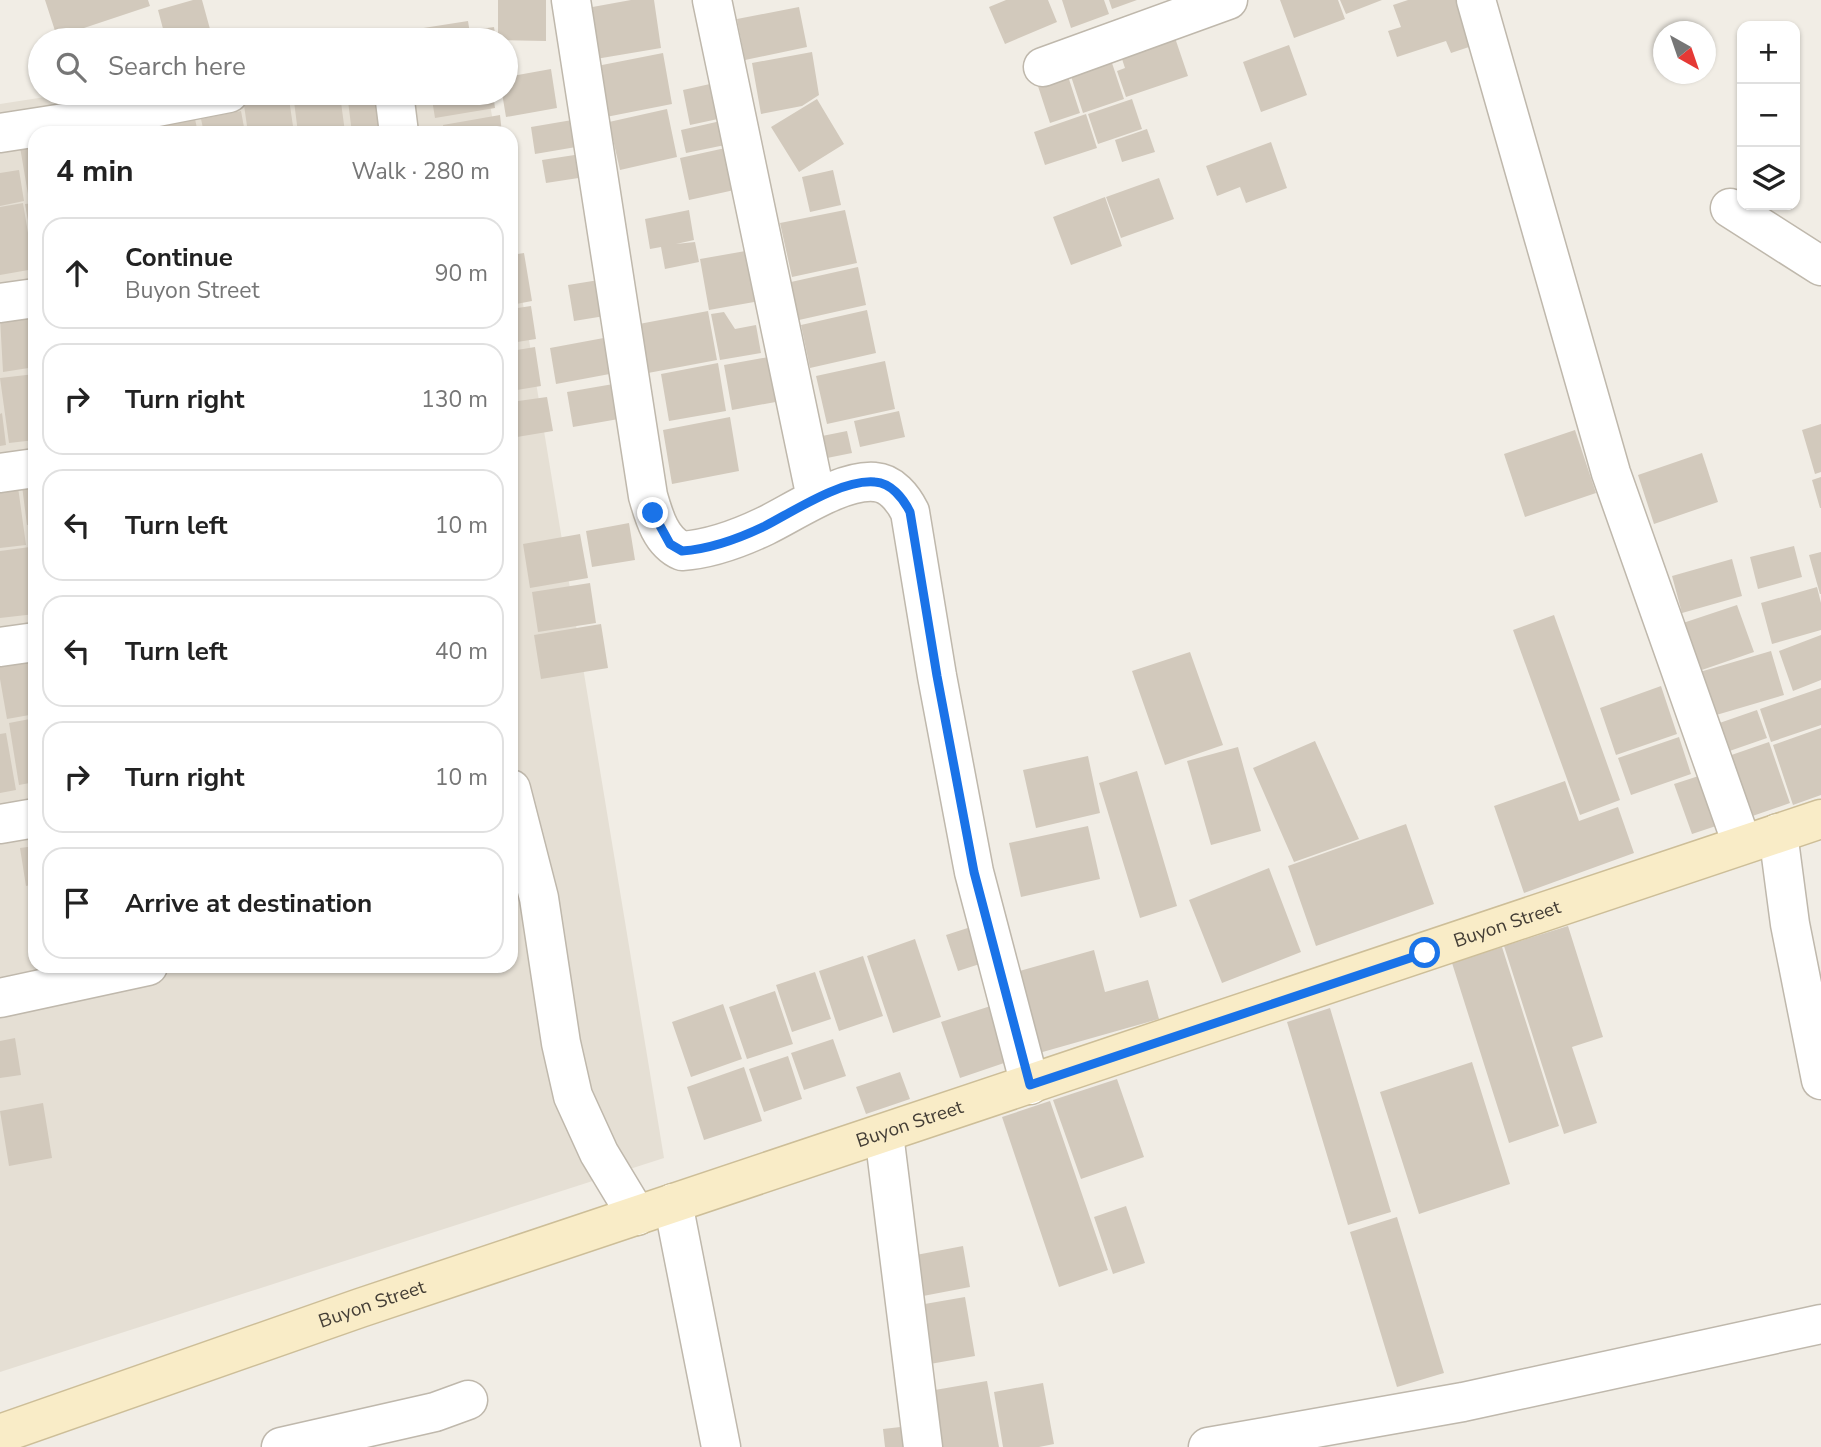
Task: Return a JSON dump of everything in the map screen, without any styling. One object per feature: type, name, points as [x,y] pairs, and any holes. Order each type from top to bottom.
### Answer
[{"type":"main road","name":"Buyon Street","points":[[0,1434],[360,1308],[1821,819]]},
{"type":"street","points":[[571,0],[648,496],[659,527],[676,548],[682,551],[694,550],[763,527],[816,498],[862,481],[878,482],[894,490],[905,501],[910,512],[937,676],[974,872],[1030,1085]]},
{"type":"street","points":[[712,0],[816,498]]},
{"type":"street","points":[[1043,66],[1228,0]]},
{"type":"street","points":[[1476,0],[1611,473],[1742,845]]},
{"type":"street","points":[[43,126],[164,105]]},
{"type":"street","points":[[396,105],[398,126]]},
{"type":"street","points":[[0,133],[28,128]]},
{"type":"street","points":[[1730,208],[1821,266]]},
{"type":"street","points":[[0,303],[28,299]]},
{"type":"street","points":[[0,473],[28,469]]},
{"type":"street","points":[[0,647],[28,643]]},
{"type":"street","points":[[0,824],[28,819]]},
{"type":"street","points":[[1777,833],[1790,924],[1821,1080]]},
{"type":"street","points":[[518,846],[525,904],[573,1096],[599,1153],[637,1216]]},
{"type":"street","points":[[0,998],[116,973]]},
{"type":"street","points":[[884,1134],[923,1447]]},
{"type":"street","points":[[673,1203],[721,1447]]},
{"type":"street","points":[[1208,1447],[1464,1402],[1821,1324]]},
{"type":"street","points":[[281,1447],[435,1412],[467,1400]]},
{"type":"shaded area","points":[[28,100],[28,105],[490,105],[494,126],[28,126],[28,973],[518,973],[518,273],[664,1158],[0,1372],[0,104]]},
{"type":"building","points":[[45,0],[148,0],[150,6],[84,28],[54,28]]},
{"type":"building","points":[[202,0],[210,28],[163,28],[158,10]]},
{"type":"building","points":[[498,0],[546,0],[546,41],[518,40],[518,28],[498,28]]},
{"type":"building","points":[[631,0],[654,0],[661,48],[584,61],[576,10]]},
{"type":"building","points":[[1006,0],[1048,0],[1057,22],[1005,44],[989,7]]},
{"type":"building","points":[[1062,0],[1104,0],[1109,14],[1071,28]]},
{"type":"building","points":[[1109,0],[1137,0],[1112,9]]},
{"type":"building","points":[[1280,0],[1338,0],[1345,19],[1294,38]]},
{"type":"building","points":[[1340,0],[1382,0],[1346,14]]},
{"type":"building","points":[[1408,0],[1470,0],[1484,42],[1451,53],[1446,41],[1397,57],[1388,31],[1401,27],[1393,5]]},
{"type":"building","points":[[799,7],[807,47],[745,60],[737,19]]},
{"type":"building","points":[[468,21],[469,28],[423,28]]},
{"type":"building","points":[[1173,32],[1188,76],[1126,97],[1117,71],[1125,68],[1119,50]]},
{"type":"building","points":[[1289,45],[1307,95],[1261,112],[1243,62]]},
{"type":"building","points":[[1108,51],[1124,99],[1083,113],[1067,64]]},
{"type":"building","points":[[812,52],[819,95],[802,106],[761,114],[752,63]]},
{"type":"building","points":[[663,53],[672,104],[606,117],[597,66]]},
{"type":"building","points":[[1065,67],[1080,113],[1050,123],[1035,77]]},
{"type":"building","points":[[551,69],[557,108],[506,117],[504,105],[518,105],[518,75]]},
{"type":"building","points":[[710,84],[718,119],[690,125],[683,90]]},
{"type":"building","points":[[817,99],[844,144],[799,172],[771,127]]},
{"type":"building","points":[[1132,99],[1142,129],[1098,144],[1088,114]]},
{"type":"building","points":[[244,105],[290,105],[293,126],[247,126]]},
{"type":"building","points":[[294,105],[341,105],[344,126],[297,126]]},
{"type":"building","points":[[348,105],[388,105],[391,126],[351,126]]},
{"type":"building","points":[[433,105],[495,105],[495,108],[435,118]]},
{"type":"building","points":[[667,109],[677,157],[620,170],[609,122]]},
{"type":"building","points":[[241,111],[244,126],[202,126],[201,119]]},
{"type":"building","points":[[1086,114],[1097,148],[1045,165],[1034,132]]},
{"type":"building","points":[[500,115],[501,126],[443,126]]},
{"type":"building","points":[[195,119],[196,126],[154,126]]},
{"type":"building","points":[[578,119],[582,146],[535,154],[531,127]]},
{"type":"building","points":[[725,120],[730,144],[686,153],[681,130]]},
{"type":"building","points":[[1147,129],[1155,152],[1122,162],[1115,140]]},
{"type":"building","points":[[1271,142],[1287,188],[1246,203],[1240,187],[1217,196],[1206,166]]},
{"type":"building","points":[[28,145],[28,194],[20,147]]},
{"type":"building","points":[[739,145],[748,187],[689,200],[680,158]]},
{"type":"building","points":[[581,154],[585,177],[546,183],[542,160]]},
{"type":"building","points":[[19,170],[24,201],[0,206],[0,173]]},
{"type":"building","points":[[833,170],[841,205],[810,212],[802,177]]},
{"type":"building","points":[[1159,178],[1174,219],[1121,238],[1106,197]]},
{"type":"building","points":[[1105,197],[1122,246],[1071,265],[1053,217]]},
{"type":"building","points":[[23,203],[28,233],[28,270],[0,275],[0,207]]},
{"type":"building","points":[[689,210],[694,240],[676,244],[695,242],[699,262],[665,269],[661,247],[650,249],[645,219]]},
{"type":"building","points":[[845,210],[857,263],[792,277],[780,223]]},
{"type":"building","points":[[757,249],[765,300],[709,310],[700,259]]},
{"type":"building","points":[[524,253],[532,301],[518,304],[518,254]]},
{"type":"building","points":[[858,267],[866,305],[799,320],[791,282]]},
{"type":"building","points":[[611,278],[617,314],[574,321],[568,285]]},
{"type":"building","points":[[531,306],[536,339],[518,342],[518,308]]},
{"type":"building","points":[[867,310],[876,353],[810,368],[801,325]]},
{"type":"building","points":[[708,311],[717,360],[648,373],[639,324]]},
{"type":"building","points":[[724,312],[735,329],[756,325],[761,353],[720,360],[711,314]]},
{"type":"building","points":[[28,314],[28,368],[3,372],[0,318]]},
{"type":"building","points":[[609,337],[615,373],[556,384],[550,348]]},
{"type":"building","points":[[535,347],[541,386],[518,390],[518,350]]},
{"type":"building","points":[[774,356],[781,401],[732,410],[724,365]]},
{"type":"building","points":[[885,361],[895,409],[827,424],[816,376]]},
{"type":"building","points":[[718,363],[726,411],[669,421],[661,374]]},
{"type":"building","points":[[28,375],[28,441],[9,443],[0,378]]},
{"type":"building","points":[[625,382],[630,417],[573,427],[567,392]]},
{"type":"building","points":[[547,397],[553,431],[518,437],[518,401]]},
{"type":"building","points":[[899,411],[905,437],[860,447],[854,421]]},
{"type":"building","points":[[2,413],[6,445],[0,446],[0,414]]},
{"type":"building","points":[[730,417],[739,471],[672,484],[663,430]]},
{"type":"building","points":[[1821,424],[1821,472],[1815,474],[1802,430]]},
{"type":"building","points":[[1575,430],[1596,493],[1525,517],[1504,454]]},
{"type":"building","points":[[847,431],[852,453],[827,458],[822,436]]},
{"type":"building","points":[[1702,453],[1718,502],[1654,524],[1638,475]]},
{"type":"building","points":[[1821,477],[1821,508],[1820,508],[1812,480]]},
{"type":"building","points":[[28,485],[28,525],[27,525],[22,486]]},
{"type":"building","points":[[18,487],[26,545],[0,548],[0,490]]},
{"type":"building","points":[[629,523],[635,560],[592,567],[586,531]]},
{"type":"building","points":[[580,534],[588,578],[530,588],[523,544]]},
{"type":"building","points":[[1794,546],[1802,577],[1758,589],[1750,557]]},
{"type":"building","points":[[28,547],[28,615],[0,618],[0,551]]},
{"type":"building","points":[[1821,552],[1821,594],[1820,594],[1809,555]]},
{"type":"building","points":[[1732,559],[1742,596],[1682,613],[1672,576]]},
{"type":"building","points":[[590,583],[596,623],[538,632],[532,592]]},
{"type":"building","points":[[1817,587],[1821,603],[1821,630],[1772,644],[1761,603]]},
{"type":"building","points":[[1737,605],[1754,652],[1696,672],[1680,624]]},
{"type":"building","points":[[1554,615],[1620,800],[1580,815],[1513,630]]},
{"type":"building","points":[[601,624],[608,668],[541,679],[534,635]]},
{"type":"building","points":[[1821,635],[1821,680],[1793,691],[1779,651]]},
{"type":"building","points":[[1771,651],[1784,695],[1706,718],[1693,674]]},
{"type":"building","points":[[1190,652],[1223,745],[1165,765],[1132,671]]},
{"type":"building","points":[[28,659],[28,715],[7,719],[0,664]]},
{"type":"building","points":[[1661,686],[1677,734],[1616,755],[1600,708]]},
{"type":"building","points":[[1821,688],[1821,725],[1771,742],[1760,709]]},
{"type":"building","points":[[1757,710],[1767,738],[1718,755],[1708,727]]},
{"type":"building","points":[[28,719],[28,783],[19,785],[9,723]]},
{"type":"building","points":[[1821,728],[1821,795],[1793,805],[1773,745]]},
{"type":"building","points":[[6,733],[16,790],[0,793],[0,734]]},
{"type":"building","points":[[1679,737],[1691,774],[1631,795],[1618,758]]},
{"type":"building","points":[[1315,741],[1359,839],[1294,862],[1253,768]]},
{"type":"building","points":[[1769,742],[1790,803],[1738,821],[1717,760]]},
{"type":"building","points":[[1238,747],[1261,831],[1211,845],[1187,761]]},
{"type":"building","points":[[1088,756],[1100,813],[1036,828],[1023,770]]},
{"type":"building","points":[[1137,771],[1177,906],[1140,918],[1099,783]]},
{"type":"building","points":[[1708,773],[1725,823],[1692,834],[1674,784]]},
{"type":"building","points":[[1565,781],[1579,821],[1618,807],[1634,853],[1524,893],[1494,806]]},
{"type":"building","points":[[1406,824],[1434,904],[1316,946],[1288,866]]},
{"type":"building","points":[[1088,826],[1100,879],[1021,897],[1009,843]]},
{"type":"building","points":[[28,847],[26,886],[20,848]]},
{"type":"building","points":[[1269,868],[1301,952],[1222,983],[1189,900]]},
{"type":"building","points":[[977,925],[989,961],[958,971],[946,935]]},
{"type":"building","points":[[1568,926],[1603,1037],[1572,1047],[1597,1123],[1564,1134],[1504,946]]},
{"type":"building","points":[[915,939],[941,1017],[893,1033],[867,956]]},
{"type":"building","points":[[1502,947],[1559,1126],[1509,1143],[1452,963]]},
{"type":"building","points":[[1094,950],[1105,992],[1148,980],[1159,1019],[1032,1055],[1009,974]]},
{"type":"building","points":[[863,956],[883,1016],[839,1031],[819,971]]},
{"type":"building","points":[[815,972],[831,1019],[792,1032],[776,985]]},
{"type":"building","points":[[775,991],[793,1044],[747,1059],[729,1007]]},
{"type":"building","points":[[1000,1003],[1019,1058],[960,1078],[941,1022]]},
{"type":"building","points":[[723,1004],[742,1059],[691,1077],[672,1022]]},
{"type":"building","points":[[1330,1008],[1391,1212],[1348,1225],[1287,1022]]},
{"type":"building","points":[[15,1038],[21,1075],[0,1078],[0,1041]]},
{"type":"building","points":[[833,1039],[846,1076],[804,1090],[791,1053]]},
{"type":"building","points":[[788,1056],[802,1099],[764,1112],[749,1069]]},
{"type":"building","points":[[1472,1062],[1510,1184],[1419,1214],[1380,1092]]},
{"type":"building","points":[[744,1067],[762,1121],[704,1140],[687,1087]]},
{"type":"building","points":[[900,1072],[910,1099],[866,1114],[856,1087]]},
{"type":"building","points":[[1117,1079],[1144,1157],[1081,1179],[1053,1100]]},
{"type":"building","points":[[1050,1101],[1108,1270],[1059,1287],[1002,1117]]},
{"type":"building","points":[[43,1103],[52,1158],[9,1166],[0,1111]]},
{"type":"building","points":[[1126,1206],[1145,1263],[1113,1274],[1094,1217]]},
{"type":"building","points":[[1397,1217],[1444,1373],[1397,1387],[1350,1232]]},
{"type":"building","points":[[963,1246],[970,1287],[923,1296],[916,1255]]},
{"type":"building","points":[[965,1297],[975,1356],[930,1364],[919,1305]]},
{"type":"building","points":[[987,1381],[999,1447],[939,1447],[929,1391]]},
{"type":"building","points":[[1043,1383],[1054,1444],[1039,1447],[1003,1447],[994,1392]]},
{"type":"building","points":[[918,1425],[920,1447],[885,1447],[883,1429]]},
{"type":"route","points":[[653,513],[670,544],[682,551],[714,545],[763,527],[816,498],[862,481],[878,482],[894,490],[905,501],[910,512],[937,676],[974,872],[1030,1085],[1425,953]]}]
